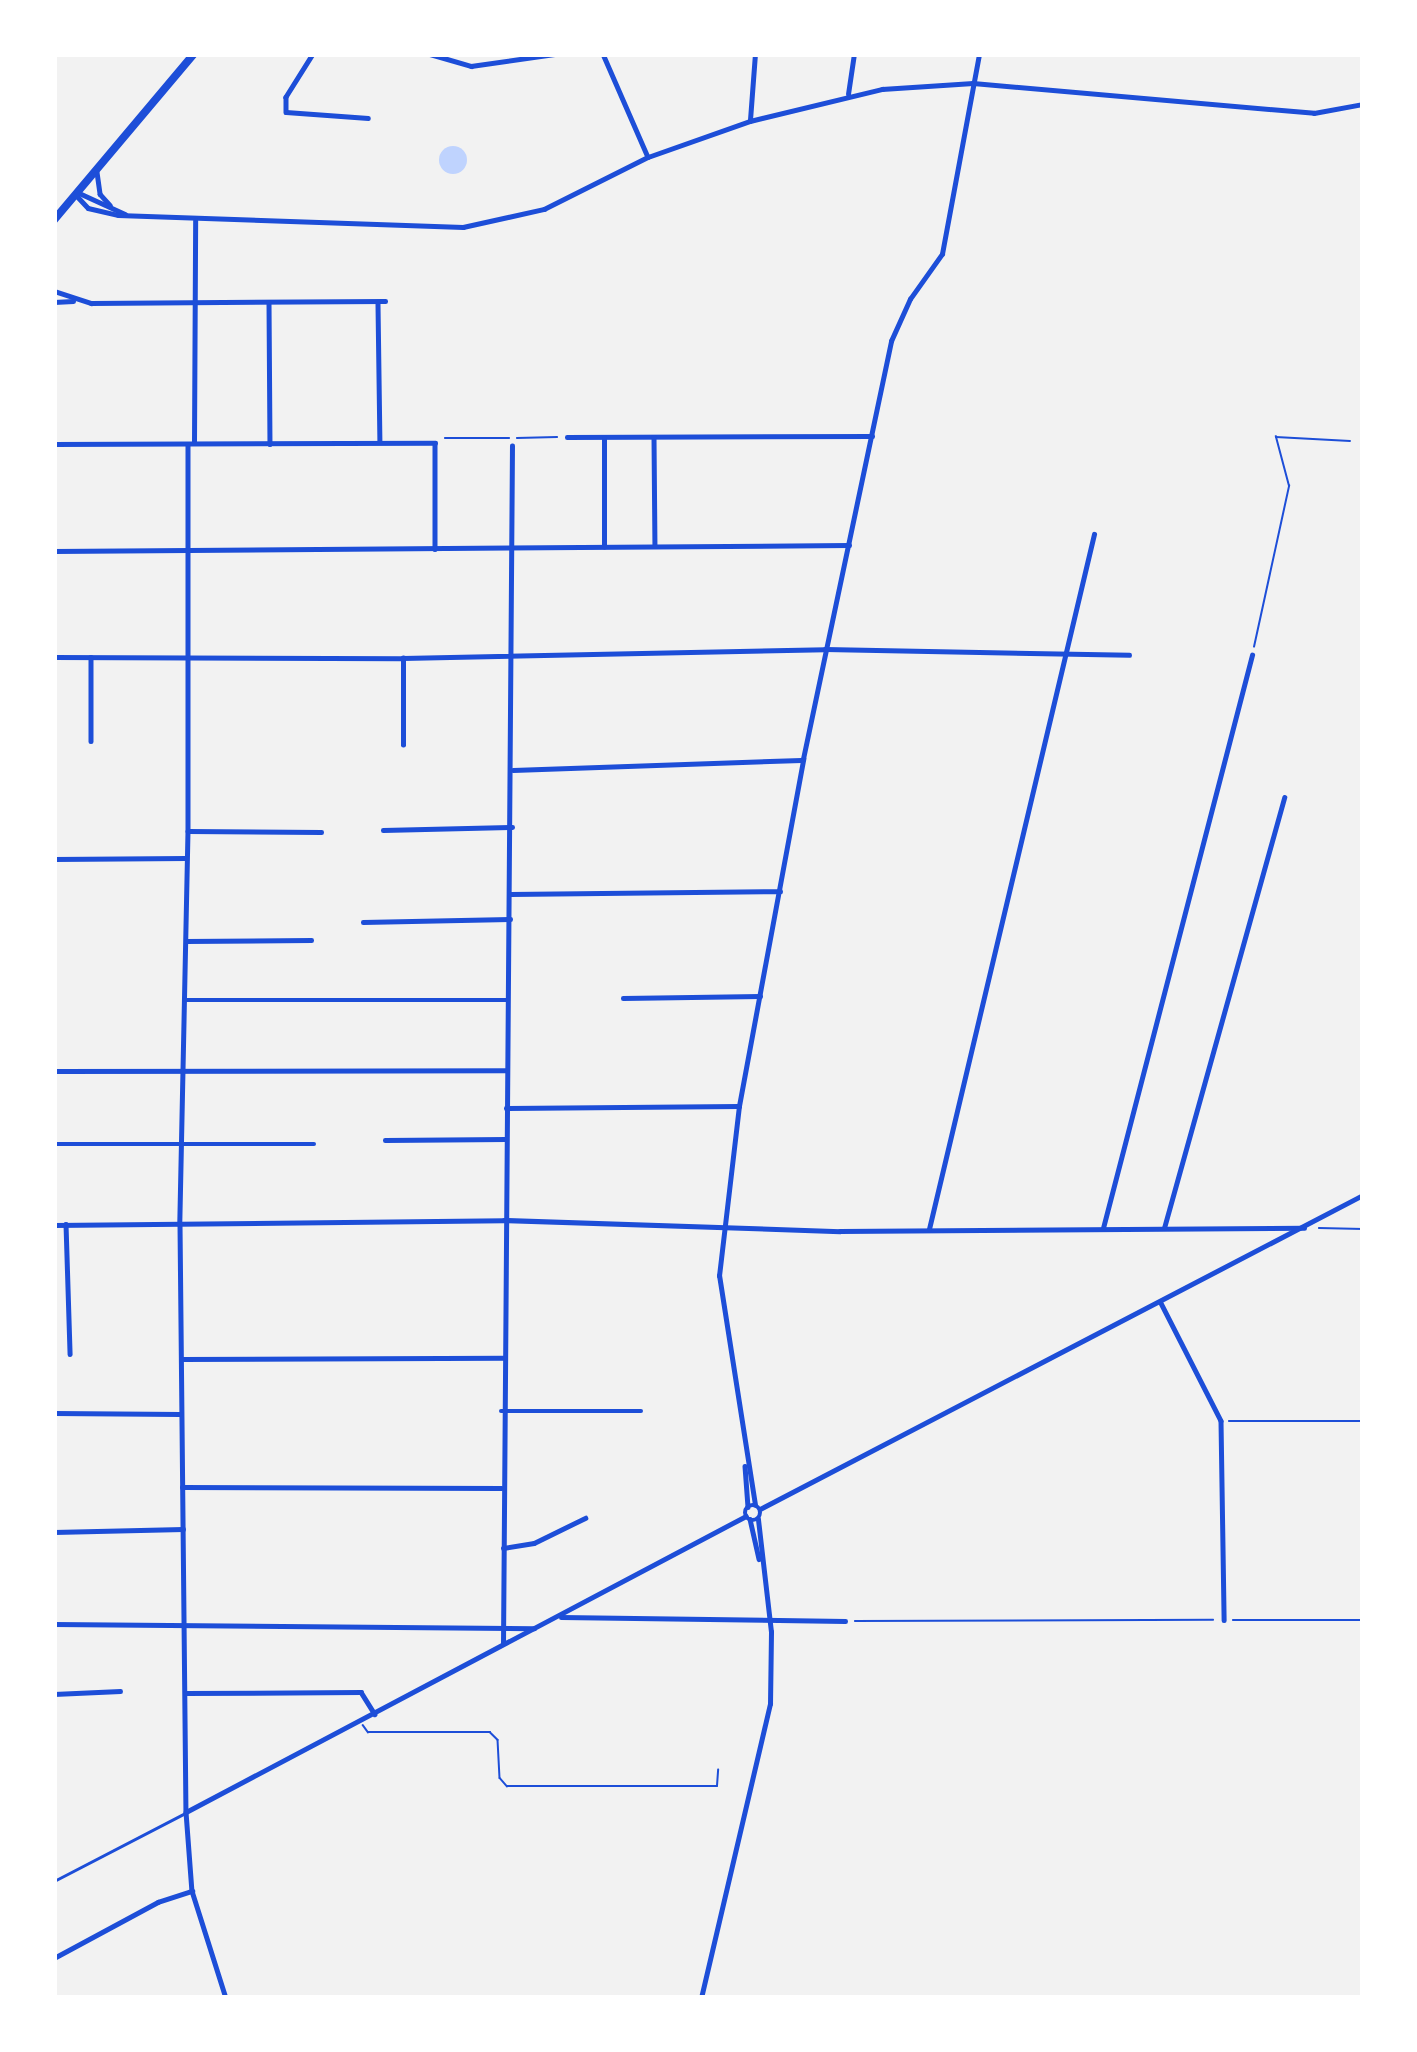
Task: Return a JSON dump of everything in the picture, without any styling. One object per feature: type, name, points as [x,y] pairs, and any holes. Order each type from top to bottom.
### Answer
[{"type":"main road","points":[[54,220],[194,54]]},
{"type":"street","points":[[313,54],[286,97],[286,112],[368,118]]},
{"type":"street","points":[[430,54],[471,66],[554,54]]},
{"type":"street","points":[[603,54],[648,158]]},
{"type":"street","points":[[750,122],[755,54]]},
{"type":"street","points":[[848,94],[854,54]]},
{"type":"street","points":[[701,1998],[765,1734],[773,1666],[770,1618],[720,1296],[721,1223],[803,760],[872,436],[901,316],[942,254],[979,54]]},
{"type":"street","points":[[65,207],[195,221],[472,226],[544,209],[648,158],[848,94],[973,83],[1314,113],[1363,104]]},
{"type":"street","points":[[97,170],[100,194],[114,209]]},
{"type":"street","points":[[76,194],[130,216]]},
{"type":"street","points":[[76,194],[88,208]]},
{"type":"street","points":[[195,221],[180,1224],[186,1812],[193,1891],[226,1998]]},
{"type":"street","points":[[54,291],[79,300]]},
{"type":"street","points":[[54,302],[382,302],[380,442]]},
{"type":"street","points":[[269,302],[270,444]]},
{"type":"street","points":[[567,437],[872,436]]},
{"type":"street","points":[[604,437],[604,547]]},
{"type":"street","points":[[654,437],[655,546]]},
{"type":"street","points":[[54,444],[435,443],[435,549]]},
{"type":"street","points":[[503,1645],[501,1411],[513,770],[512,446]]},
{"type":"street","points":[[929,1229],[1094,534]]},
{"type":"street","points":[[54,551],[849,544]]},
{"type":"street","points":[[54,657],[403,658],[825,649],[1129,655]]},
{"type":"street","points":[[1103,1228],[1252,655]]},
{"type":"street","points":[[91,657],[91,741]]},
{"type":"street","points":[[403,658],[403,745]]},
{"type":"street","points":[[513,770],[803,760]]},
{"type":"street","points":[[1164,1228],[1284,797]]},
{"type":"street","points":[[383,830],[512,827]]},
{"type":"street","points":[[188,831],[321,832]]},
{"type":"street","points":[[54,859],[188,858]]},
{"type":"street","points":[[510,894],[780,891]]},
{"type":"street","points":[[363,922],[510,920]]},
{"type":"street","points":[[186,941],[311,940]]},
{"type":"street","points":[[623,998],[760,996]]},
{"type":"street","points":[[185,1000],[508,1000]]},
{"type":"street","points":[[57,1071],[507,1070]]},
{"type":"street","points":[[506,1108],[739,1106]]},
{"type":"street","points":[[385,1141],[506,1139]]},
{"type":"street","points":[[54,1144],[314,1144]]},
{"type":"street","points":[[54,1882],[751,1518],[754,1507],[1161,1303],[1363,1195]]},
{"type":"street","points":[[54,1225],[504,1220],[721,1223],[840,1232],[1304,1228]]},
{"type":"street","points":[[66,1225],[70,1354]]},
{"type":"street","points":[[1161,1303],[1221,1421],[1224,1619]]},
{"type":"street","points":[[182,1359],[504,1358]]},
{"type":"street","points":[[501,1411],[641,1411]]},
{"type":"street","points":[[54,1413],[182,1414]]},
{"type":"street","points":[[182,1487],[502,1488]]},
{"type":"street","points":[[502,1547],[534,1543],[585,1518]]},
{"type":"street","points":[[54,1532],[183,1529]]},
{"type":"street","points":[[555,1617],[845,1622]]},
{"type":"street","points":[[54,1624],[502,1624],[534,1628]]},
{"type":"street","points":[[54,1694],[120,1690]]},
{"type":"street","points":[[185,1693],[361,1692],[375,1714]]},
{"type":"street","points":[[54,1958],[158,1902],[193,1891]]},
{"type":"lane","points":[[362,1722],[368,1732],[490,1732],[498,1740],[500,1778],[507,1786],[717,1786],[718,1770]]},
{"type":"path","points":[[435,443],[442,438],[567,437]]},
{"type":"path","points":[[1252,655],[1289,486],[1276,437],[1350,442]]},
{"type":"path","points":[[1304,1228],[1363,1229]]},
{"type":"path","points":[[1221,1421],[1363,1421]]},
{"type":"path","points":[[845,1622],[1363,1620]]},
{"type":"water","points":[[453,146],[463,150],[467,160],[463,170],[453,174],[443,170],[439,160],[443,150]]}]
